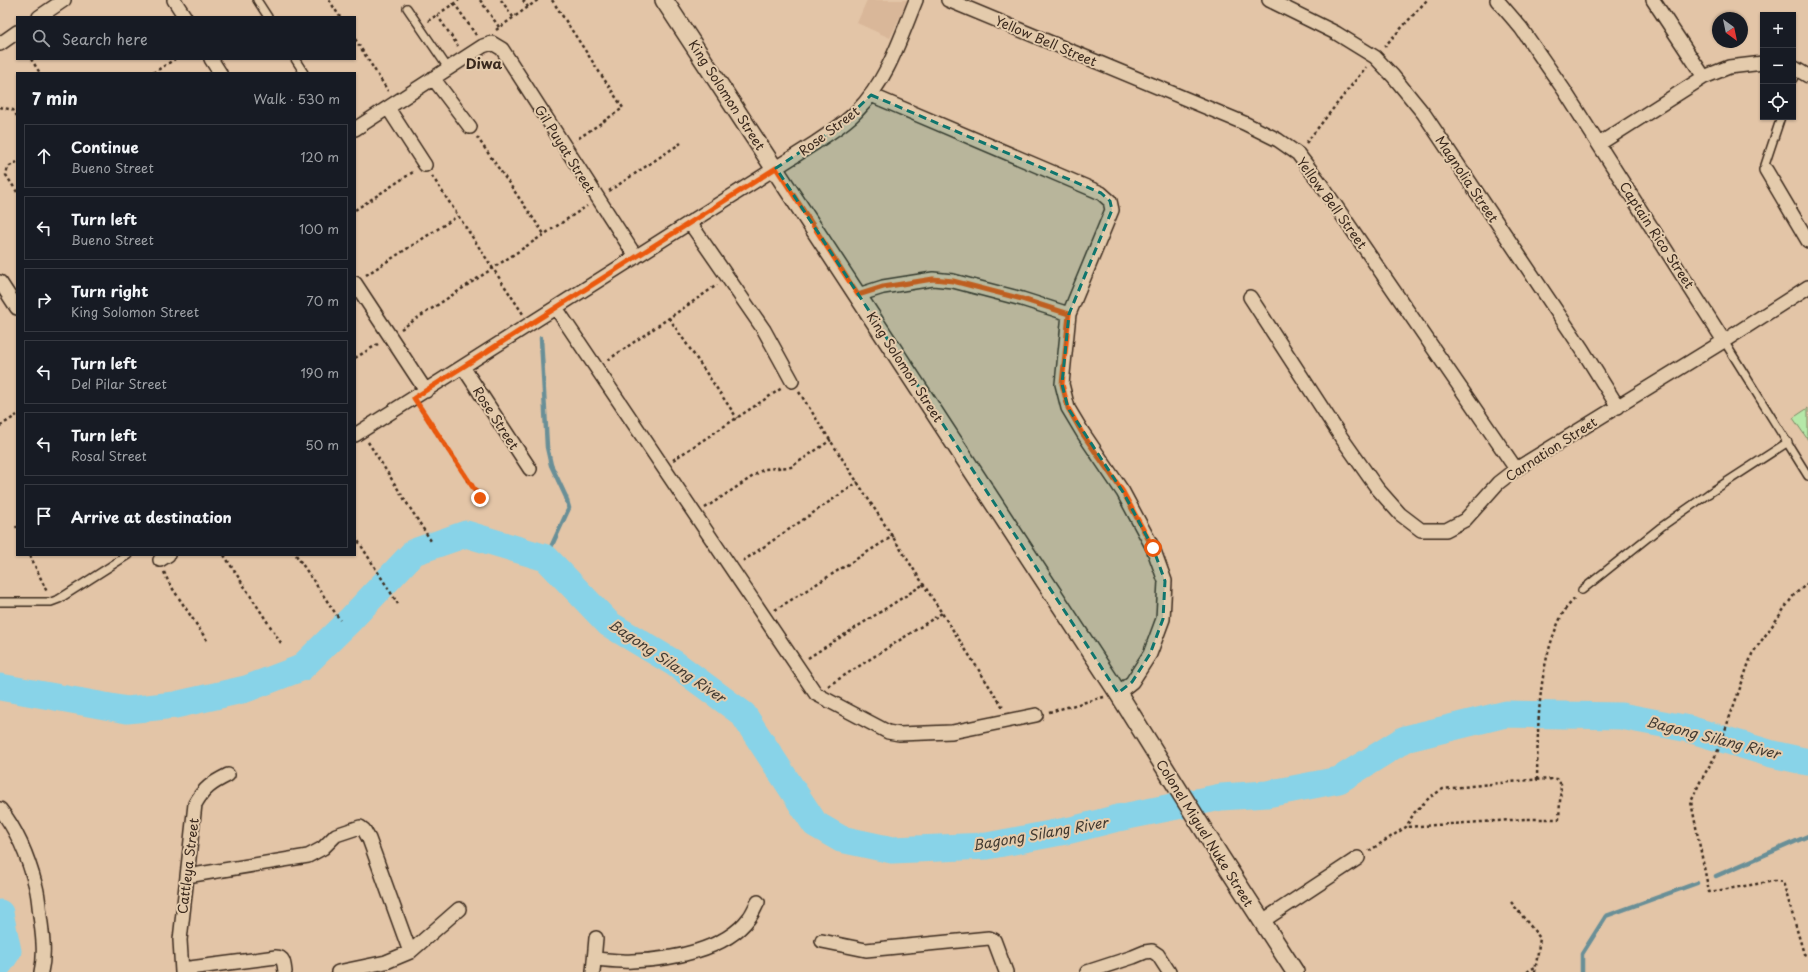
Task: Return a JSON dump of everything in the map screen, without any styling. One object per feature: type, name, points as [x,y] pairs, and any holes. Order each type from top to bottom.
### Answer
[{"type":"street","points":[[41,16],[64,0]]},
{"type":"street","points":[[174,0],[184,16]]},
{"type":"street","name":"King Solomon Street","points":[[664,0],[776,168],[1118,693]]},
{"type":"street","name":"Rose Street","points":[[358,433],[690,223],[838,127],[857,112],[871,96],[881,81],[916,0]]},
{"type":"street","name":"Yellow Bell Street","points":[[948,0],[1244,123],[1278,140],[1298,154],[1318,180],[1516,469]]},
{"type":"street","name":"Magnolia Street","points":[[1269,0],[1336,33],[1375,57],[1424,114],[1582,348],[1618,407]]},
{"type":"street","name":"Captain Rico Street","points":[[1497,0],[1521,28],[1564,90],[1724,341]]},
{"type":"street","points":[[1653,0],[1704,77]]},
{"type":"street","points":[[1,40],[16,32]]},
{"type":"street","points":[[356,128],[487,44]]},
{"type":"street","name":"Gil Puyat Street","points":[[487,44],[502,49],[597,199],[636,257]]},
{"type":"street","points":[[212,60],[219,72]]},
{"type":"street","points":[[1599,144],[1704,77],[1729,67],[1760,63]]},
{"type":"street","points":[[1796,72],[1808,76]]},
{"type":"street","points":[[433,78],[470,127]]},
{"type":"street","points":[[871,96],[1102,193],[1110,201],[1112,210],[1069,314],[1062,384],[1068,408],[1082,433],[1123,492],[1153,548],[1165,581],[1163,619],[1150,654],[1132,682],[1118,693]]},
{"type":"street","points":[[392,105],[425,165]]},
{"type":"street","points":[[1766,170],[1808,241]]},
{"type":"street","points":[[690,223],[764,330],[792,381]]},
{"type":"street","points":[[858,295],[883,287],[933,279],[953,281],[1022,299],[1069,314]]},
{"type":"street","points":[[358,280],[390,336],[426,391]]},
{"type":"street","points":[[0,282],[16,306]]},
{"type":"street","name":"Carnation Street","points":[[1250,298],[1341,437],[1377,488],[1400,514],[1422,530],[1446,530],[1465,520],[1498,483],[1516,469],[1724,341],[1808,286]]},
{"type":"street","points":[[556,308],[816,694],[893,734],[952,732],[1036,715]]},
{"type":"street","name":"Rose Street","points":[[463,367],[530,469]]},
{"type":"street","name":"Colonel Miguel Nuke Street","points":[[1118,693],[1295,972]]},
{"type":"street","name":"Cattleya Street","points":[[182,970],[180,940],[196,804],[202,792],[213,782],[228,775]]},
{"type":"street","points":[[0,809],[6,817],[24,853],[36,888],[43,936],[43,964],[41,972]]},
{"type":"street","points":[[187,876],[308,856],[323,848],[336,835],[360,827],[364,830],[369,839],[410,952]]},
{"type":"street","points":[[1262,922],[1358,858]]},
{"type":"street","points":[[596,938],[594,966],[663,958],[694,951],[721,942],[738,930],[750,918],[758,902]]},
{"type":"street","points":[[338,972],[386,962],[410,952],[459,909]]},
{"type":"street","points":[[822,941],[866,950],[989,938],[994,940],[1006,972]]},
{"type":"street","points":[[1087,972],[1145,952],[1152,951],[1158,955],[1169,972]]},
{"type":"street","points":[[182,970],[276,956],[283,960],[285,972]]},
{"type":"lane","points":[[257,0],[267,16]]},
{"type":"lane","points":[[407,8],[448,68]]},
{"type":"lane","points":[[296,60],[303,72]]},
{"type":"lane","points":[[1766,170],[1765,165],[1780,120]]},
{"type":"lane","name":"Captain Rico Street","points":[[1724,341],[1808,476]]},
{"type":"lane","points":[[1582,590],[1620,558],[1702,498],[1788,442]]},
{"type":"lane","points":[[0,602],[51,602],[70,594],[127,556]]},
{"type":"path","points":[[329,0],[339,16]]},
{"type":"path","points":[[420,27],[459,0]]},
{"type":"path","points":[[480,0],[499,27]]},
{"type":"path","points":[[501,0],[513,18]]},
{"type":"path","points":[[523,0],[528,7]]},
{"type":"path","points":[[454,3],[487,44],[499,27],[538,0]]},
{"type":"path","points":[[552,0],[623,108],[565,148]]},
{"type":"path","points":[[1298,154],[1375,57],[1427,0]]},
{"type":"path","points":[[437,15],[466,57]]},
{"type":"path","points":[[356,42],[392,105]]},
{"type":"path","points":[[32,60],[39,72]]},
{"type":"path","points":[[155,72],[173,60]]},
{"type":"path","points":[[0,107],[13,110],[16,114]]},
{"type":"path","points":[[470,127],[544,234]]},
{"type":"path","points":[[356,357],[681,143]]},
{"type":"path","points":[[16,163],[8,167],[6,175],[16,190]]},
{"type":"path","points":[[356,209],[425,165],[529,325]]},
{"type":"path","points":[[358,280],[458,216]]},
{"type":"path","points":[[596,368],[728,278]]},
{"type":"path","points":[[669,318],[737,418]]},
{"type":"path","points":[[663,467],[792,381],[1012,721]]},
{"type":"path","points":[[414,398],[480,498]]},
{"type":"path","points":[[0,426],[16,416]]},
{"type":"path","points":[[358,433],[431,541]]},
{"type":"path","points":[[695,515],[764,469],[791,467],[831,440]]},
{"type":"path","points":[[731,568],[858,482]]},
{"type":"path","points":[[764,617],[893,536]]},
{"type":"path","points":[[356,538],[398,604]]},
{"type":"path","points":[[30,556],[51,602]]},
{"type":"path","points":[[225,556],[281,643]]},
{"type":"path","points":[[297,556],[340,620]]},
{"type":"path","points":[[162,557],[169,583],[208,642]]},
{"type":"path","points":[[1808,583],[1794,594],[1752,654],[1717,753],[1700,782],[1691,802],[1709,892],[1776,881],[1783,882],[1804,954],[1808,956]]},
{"type":"path","points":[[797,665],[924,584]]},
{"type":"path","points":[[1537,780],[1538,732],[1542,677],[1550,644],[1563,612],[1582,590]]},
{"type":"path","points":[[816,694],[942,613]]},
{"type":"path","points":[[1036,715],[1118,693]]},
{"type":"path","points":[[1358,858],[1406,827],[1414,813],[1430,797],[1444,789],[1556,779],[1561,784],[1559,819],[1519,819],[1406,827]]},
{"type":"path","points":[[1511,902],[1540,938],[1535,972]]},
{"type":"path","points":[[1527,972],[1535,967]]},
{"type":"highlighted area","points":[[871,95],[1101,193],[1110,201],[1112,210],[1069,314],[1062,384],[1068,408],[1123,492],[1153,548],[1165,581],[1163,619],[1150,654],[1132,682],[1118,693],[776,168],[838,127]]},
{"type":"shaded area","points":[[867,0],[908,0],[890,38],[857,23]]},
{"type":"green space","points":[[1808,408],[1808,440],[1793,418]]},
{"type":"waterway","points":[[541,338],[547,447],[551,465],[566,497],[569,508],[546,558]]},
{"type":"waterway","name":"Bagong Silang River","points":[[0,687],[127,710],[175,705],[246,689],[301,668],[350,620],[414,552],[466,534],[546,558],[609,624],[674,663],[743,714],[815,824],[841,839],[892,850],[987,846],[1071,830],[1118,818],[1221,797],[1267,794],[1339,780],[1405,739],[1506,714],[1621,716],[1689,729],[1772,754],[1808,762]]},
{"type":"waterway","points":[[1716,876],[1808,836]]},
{"type":"waterway","points":[[1582,972],[1582,954],[1606,916],[1697,883]]},
{"type":"waterway","name":"Bagong Silang River","points":[[0,913],[8,951],[0,963]]},
{"type":"district","name":"Diwa","points":[[484,64]]},
{"type":"route","points":[[480,498],[414,398],[776,168],[858,295],[883,287],[933,279],[953,281],[1022,299],[1069,314],[1062,384],[1068,408],[1082,433],[1123,492],[1153,548]]}]
